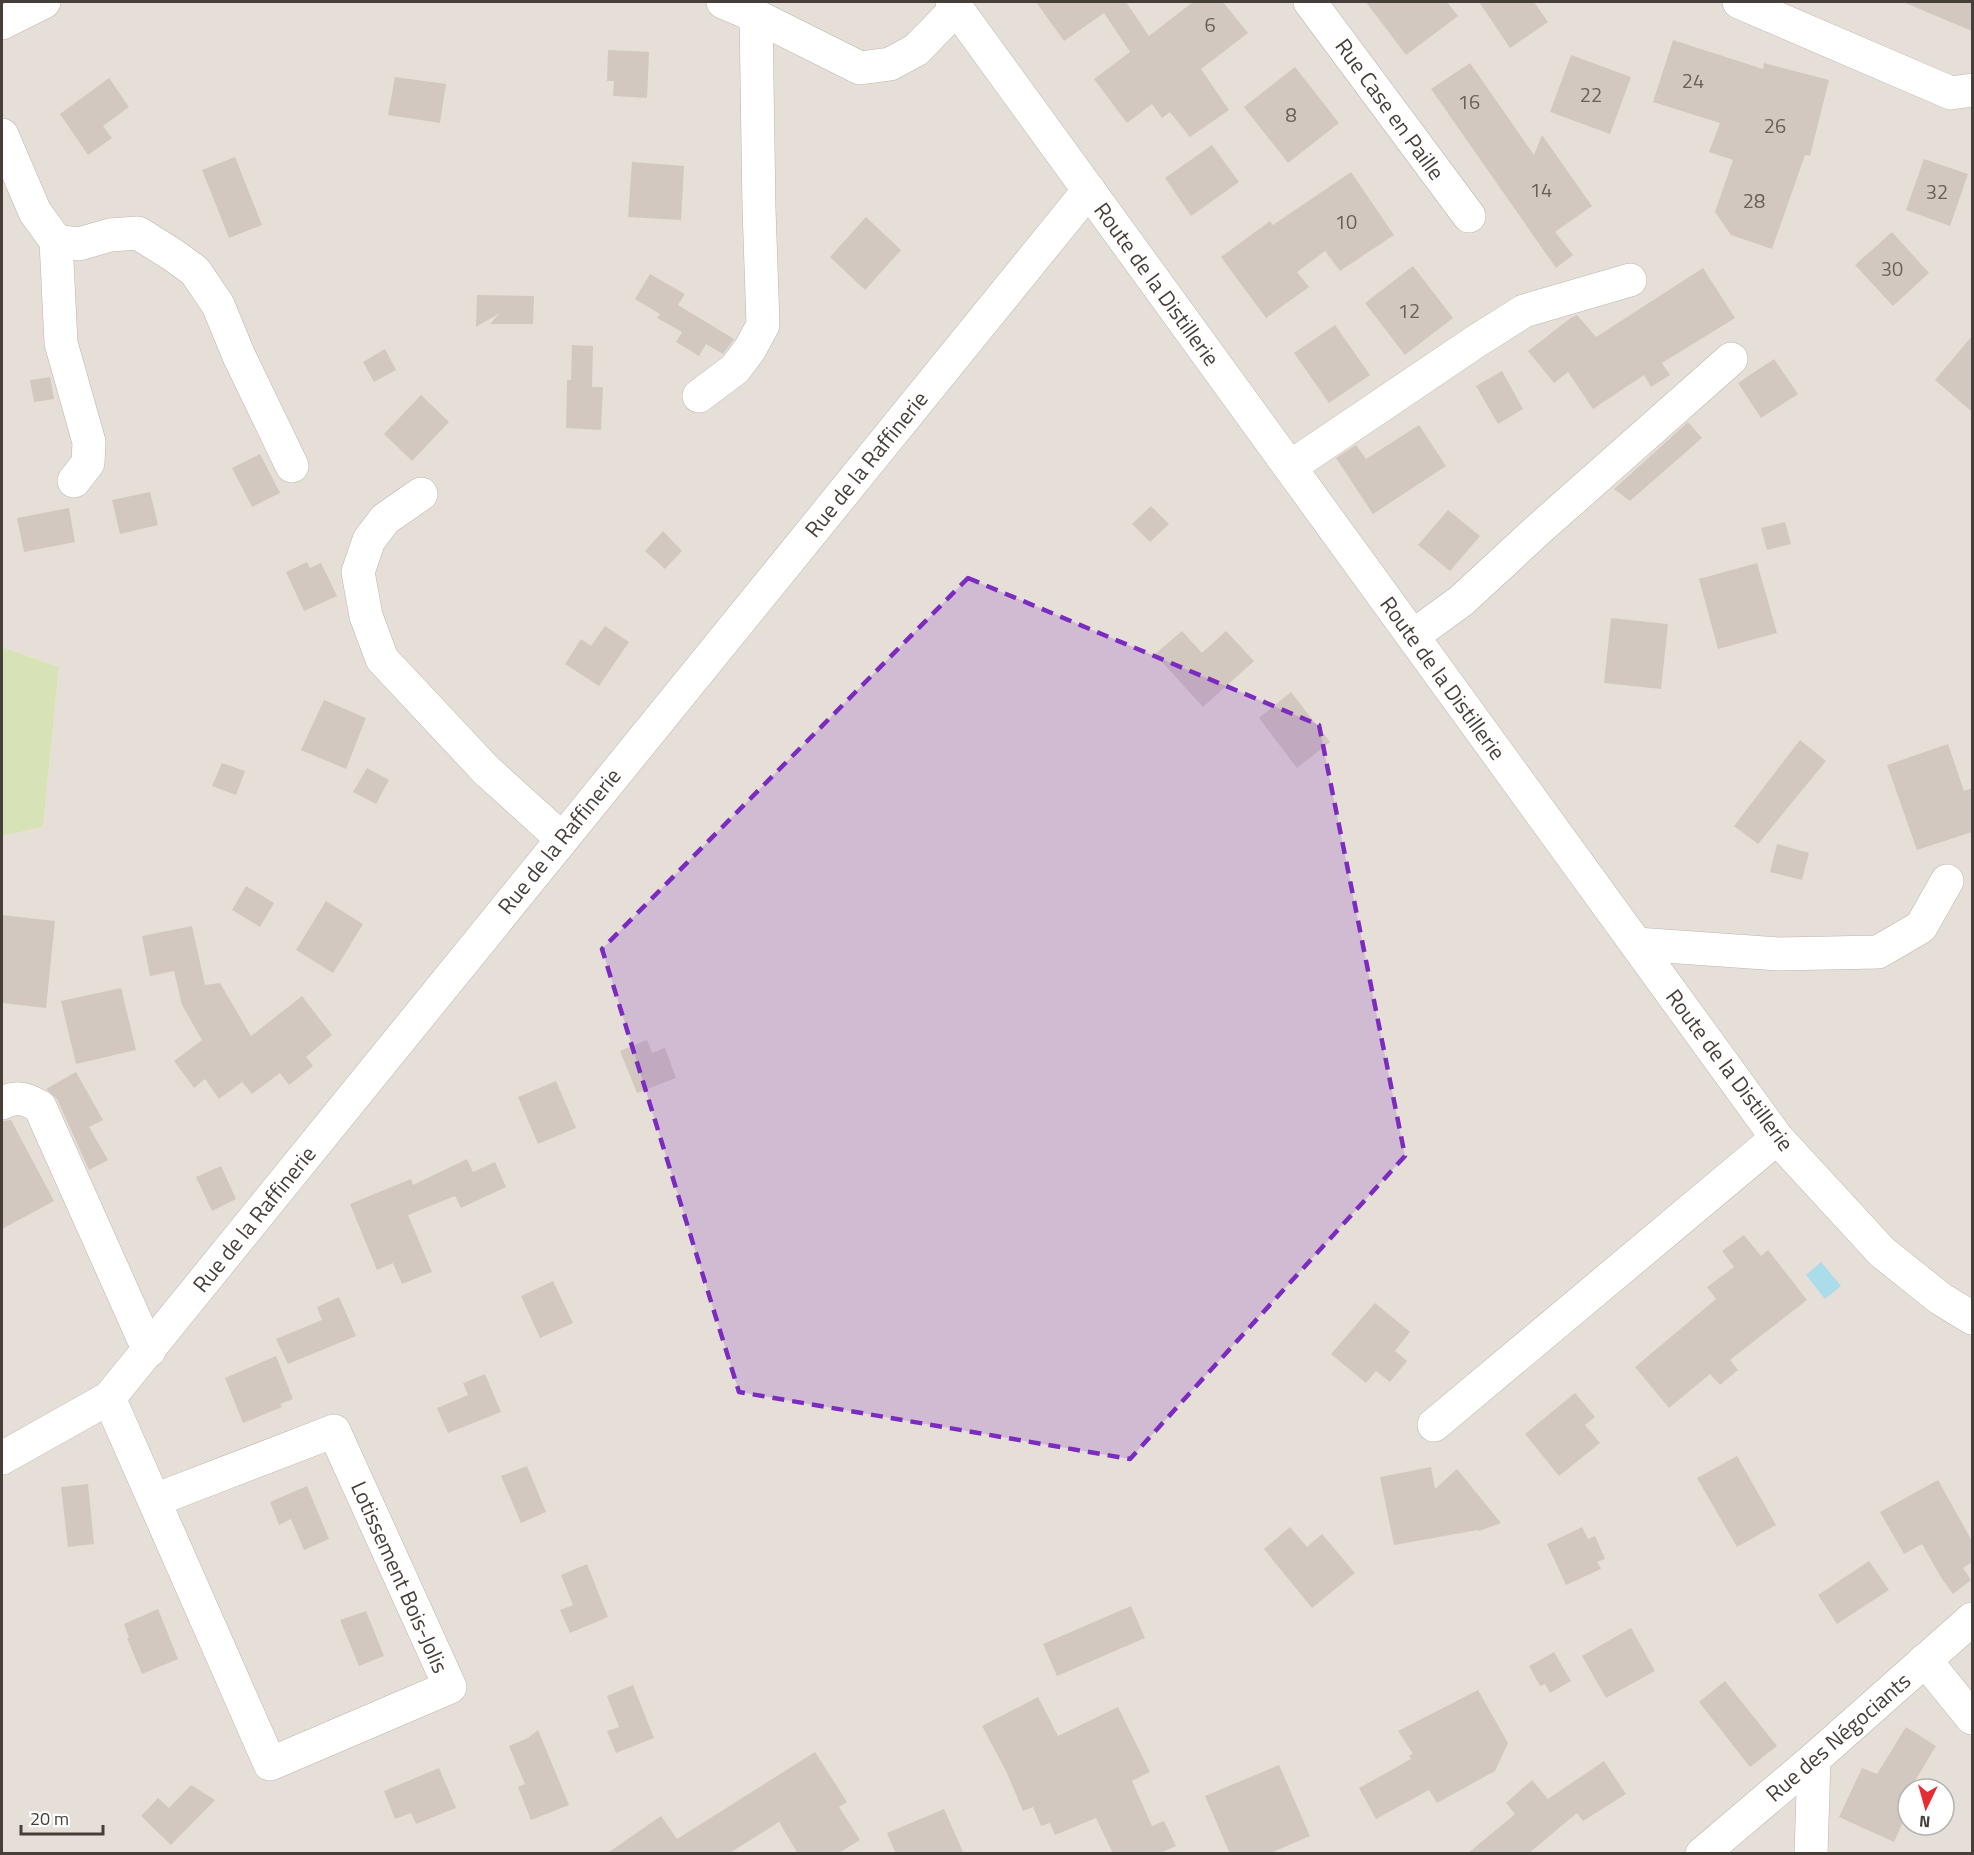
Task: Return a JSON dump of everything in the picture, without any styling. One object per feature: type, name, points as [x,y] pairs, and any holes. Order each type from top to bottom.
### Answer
[{"type":"street","points":[[2,23],[44,2]]},
{"type":"street","points":[[723,2],[860,68],[890,64],[916,50],[954,5]]},
{"type":"street","name":"Rue Case en Paille","points":[[1310,2],[1469,216]]},
{"type":"street","points":[[1739,2],[1962,92]]},
{"type":"street","name":"Route de la Distillerie","points":[[954,5],[1777,1138],[1882,1252],[1941,1299],[1972,1318]]},
{"type":"street","points":[[699,396],[735,369],[750,349],[763,325],[756,16]]},
{"type":"street","points":[[2,135],[35,212],[56,241],[62,343],[89,442],[88,463],[74,481]]},
{"type":"street","name":"Rue de la Raffinerie","points":[[2,1458],[109,1398],[1089,190]]},
{"type":"street","points":[[56,241],[79,244],[110,235],[138,233],[195,271],[218,305],[244,367],[292,466]]},
{"type":"street","points":[[1290,467],[1524,311],[1630,280]]},
{"type":"street","points":[[1413,636],[1461,602],[1539,529],[1731,359]]},
{"type":"street","points":[[421,494],[385,519],[369,540],[358,572],[366,616],[382,659],[486,770],[561,838]]},
{"type":"street","points":[[1636,944],[1779,954],[1878,952],[1921,927],[1947,881]]},
{"type":"street","points":[[2,1103],[13,1097],[29,1100],[40,1107],[149,1351]]},
{"type":"street","points":[[1434,1425],[1777,1138]]},
{"type":"street","name":"Lotissement Bois-Jolis","points":[[109,1398],[270,1764],[450,1687],[334,1431],[155,1500]]},
{"type":"street","name":"Rue des Négociants","points":[[1702,1854],[1814,1759],[1972,1619]]},
{"type":"street","points":[[1925,1660],[1972,1718]]},
{"type":"street","points":[[1811,1854],[1814,1759]]},
{"type":"highlighted area","points":[[968,578],[1319,725],[1405,1156],[1130,1459],[739,1392],[602,949]]},
{"type":"shaded area","points":[[2,2],[1972,2],[1972,1853],[2,1853],[2,836],[43,827],[59,667],[2,647]]},
{"type":"green space","points":[[2,647],[59,667],[43,827],[2,836]]},
{"type":"water","points":[[1821,1262],[1841,1286],[1825,1299],[1806,1275]]},
{"type":"building","points":[[1036,2],[1126,2],[1149,36],[1193,2],[1223,2],[1248,33],[1201,69],[1229,110],[1190,137],[1170,112],[1162,118],[1152,104],[1127,123],[1094,79],[1130,52],[1104,13],[1064,41]]},
{"type":"building","points":[[1366,2],[1447,2],[1458,16],[1406,55]]},
{"type":"building","points":[[1479,2],[1534,2],[1548,22],[1510,48]]},
{"type":"building","points":[[1903,2],[1972,2],[1972,31]]},
{"type":"building","points":[[1673,40],[1763,69],[1764,63],[1829,80],[1810,156],[1805,155],[1772,249],[1731,235],[1715,212],[1733,160],[1709,152],[1720,123],[1653,102]]},
{"type":"building","points":[[608,50],[649,52],[647,98],[613,96],[614,81],[607,81]]},
{"type":"building","points":[[1571,55],[1631,77],[1610,134],[1550,112]]},
{"type":"building","points":[[1470,63],[1534,155],[1542,135],[1592,206],[1555,232],[1573,255],[1556,268],[1431,89]]},
{"type":"building","points":[[1295,67],[1339,123],[1288,163],[1244,107]]},
{"type":"building","points":[[395,77],[446,84],[440,123],[388,115]]},
{"type":"building","points":[[109,78],[129,107],[103,126],[112,138],[88,155],[60,114]]},
{"type":"building","points":[[1212,145],[1239,182],[1191,216],[1165,178]]},
{"type":"building","points":[[235,157],[262,225],[229,238],[202,170]]},
{"type":"building","points":[[1924,159],[1968,174],[1950,226],[1906,210]]},
{"type":"building","points":[[632,162],[684,166],[681,220],[628,217]]},
{"type":"building","points":[[1351,172],[1394,235],[1340,271],[1325,251],[1297,272],[1309,287],[1266,318],[1221,257],[1270,221],[1273,225]]},
{"type":"building","points":[[866,217],[901,250],[865,290],[830,257]]},
{"type":"building","points":[[1892,232],[1929,273],[1893,306],[1855,265]]},
{"type":"building","points":[[1413,266],[1453,318],[1405,355],[1365,303]]},
{"type":"building","points":[[1703,268],[1735,318],[1662,363],[1670,375],[1651,387],[1644,375],[1593,409],[1568,372],[1554,383],[1528,351],[1577,315],[1596,337]]},
{"type":"building","points":[[650,274],[685,294],[678,305],[734,339],[723,354],[706,344],[699,356],[676,342],[682,332],[657,318],[660,314],[635,299]]},
{"type":"building","points":[[477,295],[534,296],[533,324],[490,324],[500,313],[476,327]]},
{"type":"building","points":[[1335,325],[1370,375],[1329,403],[1294,353]]},
{"type":"building","points":[[1972,336],[1972,412],[1935,380]]},
{"type":"building","points":[[572,345],[593,346],[592,387],[603,387],[601,430],[566,428],[567,380],[571,380]]},
{"type":"building","points":[[385,349],[396,370],[374,382],[363,362]]},
{"type":"building","points":[[1774,359],[1798,394],[1761,418],[1738,383]]},
{"type":"building","points":[[1502,371],[1523,409],[1498,424],[1476,386]]},
{"type":"building","points":[[50,377],[54,399],[34,402],[30,380]]},
{"type":"building","points":[[421,395],[449,422],[412,461],[384,434]]},
{"type":"building","points":[[1688,422],[1702,438],[1630,501],[1614,489]]},
{"type":"building","points":[[1419,425],[1446,466],[1373,514],[1336,458],[1356,445],[1366,459]]},
{"type":"building","points":[[260,454],[280,493],[252,507],[232,468]]},
{"type":"building","points":[[150,492],[158,525],[120,534],[112,500]]},
{"type":"building","points":[[1151,506],[1169,524],[1150,542],[1132,524]]},
{"type":"building","points":[[69,508],[75,542],[24,552],[17,518]]},
{"type":"building","points":[[1448,510],[1480,536],[1450,571],[1418,545]]},
{"type":"building","points":[[1785,522],[1791,544],[1767,550],[1761,528]]},
{"type":"building","points":[[663,531],[682,551],[665,569],[645,551]]},
{"type":"building","points":[[307,562],[310,568],[321,563],[337,596],[304,611],[286,572]]},
{"type":"building","points":[[1757,563],[1777,633],[1718,649],[1699,579]]},
{"type":"building","points":[[1611,618],[1668,624],[1661,689],[1604,683]]},
{"type":"building","points":[[605,626],[629,642],[599,686],[565,664],[581,639],[591,646]]},
{"type":"building","points":[[1182,631],[1202,653],[1226,631],[1254,661],[1203,707],[1155,654]]},
{"type":"building","points":[[1291,692],[1330,742],[1297,768],[1259,718]]},
{"type":"building","points":[[324,700],[366,718],[346,769],[301,750]]},
{"type":"building","points":[[1800,740],[1826,761],[1758,844],[1734,826]]},
{"type":"building","points":[[1948,744],[1964,791],[1972,788],[1972,832],[1917,850],[1887,765]]},
{"type":"building","points":[[222,763],[245,771],[236,795],[212,786]]},
{"type":"building","points":[[367,768],[389,780],[376,804],[353,792]]},
{"type":"building","points":[[1777,844],[1809,853],[1802,880],[1770,872]]},
{"type":"building","points":[[246,886],[274,903],[260,927],[232,910]]},
{"type":"building","points":[[326,901],[363,924],[333,973],[296,950]]},
{"type":"building","points":[[2,915],[55,921],[46,1008],[2,1003]]},
{"type":"building","points":[[192,926],[205,985],[220,983],[251,1036],[302,996],[332,1035],[306,1057],[313,1066],[289,1085],[280,1073],[252,1094],[242,1082],[219,1099],[205,1079],[194,1088],[174,1061],[202,1040],[182,1005],[174,971],[150,976],[142,936]]},
{"type":"building","points":[[121,988],[136,1050],[76,1064],[61,1001]]},
{"type":"building","points":[[647,1040],[652,1053],[665,1048],[676,1078],[637,1093],[620,1051]]},
{"type":"building","points":[[76,1072],[103,1120],[89,1127],[108,1160],[89,1170],[57,1099],[46,1089]]},
{"type":"building","points":[[556,1081],[576,1128],[538,1144],[518,1097]]},
{"type":"building","points":[[11,1120],[54,1201],[2,1229],[2,1121]]},
{"type":"building","points":[[467,1159],[473,1172],[495,1162],[506,1187],[461,1208],[455,1196],[408,1215],[432,1272],[402,1284],[393,1263],[377,1270],[350,1204],[411,1179],[413,1185]]},
{"type":"building","points":[[221,1166],[236,1199],[212,1211],[196,1177]]},
{"type":"building","points":[[1744,1235],[1761,1256],[1768,1250],[1807,1300],[1730,1360],[1738,1370],[1720,1385],[1710,1374],[1669,1408],[1635,1367],[1716,1299],[1707,1287],[1734,1267],[1722,1251]]},
{"type":"building","points":[[553,1281],[573,1323],[540,1338],[521,1296]]},
{"type":"building","points":[[339,1297],[356,1336],[288,1364],[276,1339],[322,1320],[317,1307]]},
{"type":"building","points":[[1375,1303],[1410,1332],[1395,1351],[1407,1361],[1390,1382],[1376,1371],[1366,1383],[1331,1354]]},
{"type":"building","points":[[276,1356],[293,1399],[280,1404],[282,1407],[243,1423],[225,1378]]},
{"type":"building","points":[[485,1374],[501,1412],[448,1433],[437,1408],[468,1395],[463,1383]]},
{"type":"building","points":[[1575,1393],[1595,1417],[1585,1425],[1600,1443],[1559,1476],[1525,1434]]},
{"type":"building","points":[[1737,1456],[1776,1525],[1737,1547],[1697,1478]]},
{"type":"building","points":[[527,1466],[546,1512],[521,1523],[501,1476]]},
{"type":"building","points":[[1431,1467],[1435,1489],[1457,1469],[1501,1523],[1479,1531],[1394,1545],[1380,1477]]},
{"type":"building","points":[[1938,1480],[1972,1541],[1972,1562],[1963,1568],[1971,1580],[1953,1594],[1922,1544],[1904,1554],[1880,1512]]},
{"type":"building","points":[[88,1484],[94,1544],[68,1547],[61,1487]]},
{"type":"building","points":[[307,1486],[329,1539],[304,1550],[291,1519],[279,1525],[270,1502]]},
{"type":"building","points":[[1290,1527],[1307,1547],[1322,1534],[1355,1573],[1312,1608],[1264,1549]]},
{"type":"building","points":[[1582,1527],[1588,1539],[1595,1536],[1605,1559],[1597,1562],[1601,1569],[1566,1585],[1547,1544]]},
{"type":"building","points":[[1869,1561],[1889,1590],[1837,1624],[1818,1595]]},
{"type":"building","points":[[587,1564],[608,1617],[570,1633],[560,1610],[573,1605],[561,1575]]},
{"type":"building","points":[[1131,1606],[1145,1638],[1057,1676],[1043,1644]]},
{"type":"building","points":[[158,1609],[178,1659],[142,1674],[127,1638],[129,1638],[124,1624]]},
{"type":"building","points":[[366,1611],[384,1656],[359,1666],[340,1620]]},
{"type":"building","points":[[1631,1628],[1655,1671],[1606,1698],[1582,1656]]},
{"type":"building","points":[[1554,1652],[1571,1681],[1550,1693],[1545,1684],[1540,1686],[1529,1666]]},
{"type":"building","points":[[1725,1681],[1777,1746],[1750,1767],[1699,1702]]},
{"type":"building","points":[[633,1685],[654,1738],[616,1753],[607,1731],[619,1727],[607,1696]]},
{"type":"building","points":[[1478,1690],[1508,1743],[1495,1771],[1437,1803],[1429,1790],[1376,1819],[1359,1788],[1411,1759],[1409,1755],[1413,1754],[1398,1731]]},
{"type":"building","points":[[1038,1697],[1058,1736],[1118,1707],[1150,1772],[1132,1781],[1152,1826],[1164,1821],[1176,1846],[1158,1854],[1113,1854],[1096,1818],[1055,1835],[1050,1823],[1041,1826],[1033,1807],[1023,1811],[1007,1773],[982,1726]]},
{"type":"building","points":[[1906,1727],[1936,1746],[1917,1777],[1896,1777],[1896,1837],[1894,1842],[1839,1817],[1862,1768],[1877,1774]]},
{"type":"building","points":[[538,1730],[569,1805],[531,1820],[518,1787],[525,1784],[509,1746],[528,1738]]},
{"type":"building","points":[[815,1752],[847,1802],[839,1807],[860,1840],[837,1854],[798,1854],[779,1822],[728,1854],[606,1854],[661,1816],[677,1839]]},
{"type":"building","points":[[1604,1761],[1626,1794],[1583,1821],[1577,1813],[1528,1854],[1467,1854],[1515,1814],[1506,1803],[1532,1780],[1548,1799]]},
{"type":"building","points":[[1279,1765],[1310,1836],[1268,1854],[1230,1854],[1205,1796]]},
{"type":"building","points":[[439,1768],[456,1808],[416,1824],[411,1813],[395,1819],[384,1791]]},
{"type":"building","points":[[191,1785],[215,1800],[171,1845],[141,1816],[158,1798],[169,1808]]},
{"type":"building","points":[[944,1809],[964,1854],[896,1854],[887,1833]]}]
